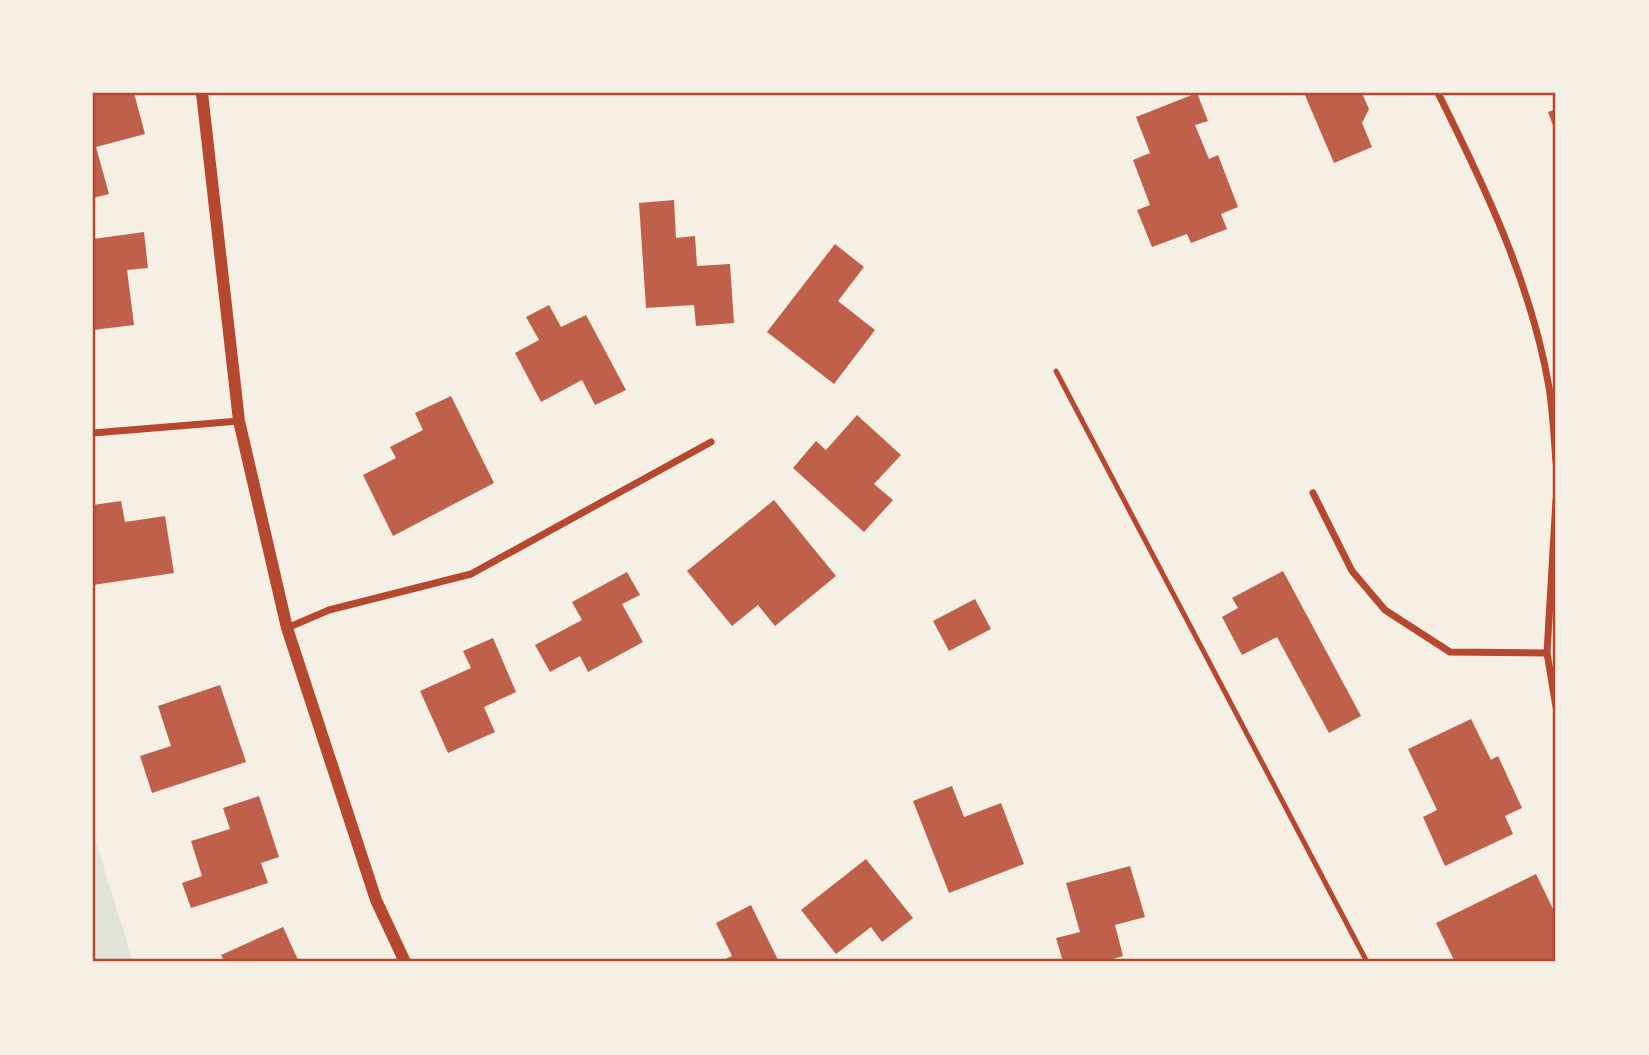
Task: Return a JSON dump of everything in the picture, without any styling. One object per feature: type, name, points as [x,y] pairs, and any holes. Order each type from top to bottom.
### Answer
[{"type":"street","points":[[202,93],[239,421],[287,628],[376,900],[405,962]]},
{"type":"street","points":[[1438,93],[1486,189],[1528,300],[1549,387],[1556,462]]},
{"type":"street","points":[[93,433],[239,421]]},
{"type":"street","points":[[287,628],[329,610],[471,574],[710,442]]},
{"type":"street","points":[[1313,493],[1353,571],[1385,610],[1450,652],[1547,653]]},
{"type":"street","points":[[1556,500],[1547,653],[1556,707]]},
{"type":"lane","points":[[1056,371],[1367,962]]},
{"type":"shaded area","points":[[93,832],[133,962],[93,962]]},
{"type":"building","points":[[93,93],[134,93],[145,134],[96,147],[109,194],[93,198]]},
{"type":"building","points":[[1197,93],[1208,121],[1195,125],[1209,159],[1218,155],[1238,207],[1221,214],[1227,229],[1191,243],[1187,234],[1152,247],[1137,210],[1150,205],[1133,160],[1150,153],[1136,117]]},
{"type":"building","points":[[1304,93],[1362,93],[1369,109],[1362,123],[1372,147],[1334,163]]},
{"type":"building","points":[[1556,109],[1556,134],[1548,112]]},
{"type":"building","points":[[674,200],[676,238],[695,236],[697,266],[730,264],[734,323],[696,326],[694,305],[646,308],[639,203]]},
{"type":"building","points":[[144,232],[148,268],[127,270],[134,325],[93,330],[93,239]]},
{"type":"building","points":[[835,244],[864,267],[838,301],[875,330],[834,384],[767,332]]},
{"type":"building","points":[[549,305],[561,327],[586,315],[626,390],[595,405],[582,380],[541,402],[515,353],[539,340],[526,317]]},
{"type":"building","points":[[451,396],[494,483],[393,536],[363,475],[396,458],[390,447],[423,430],[415,413]]},
{"type":"building","points":[[857,415],[901,455],[874,484],[893,500],[864,532],[793,468],[816,441],[826,450]]},
{"type":"building","points":[[774,500],[836,576],[775,626],[758,605],[732,626],[687,571]]},
{"type":"building","points":[[121,501],[125,522],[165,516],[174,573],[93,585],[93,505]]},
{"type":"building","points":[[1283,571],[1361,716],[1329,733],[1277,637],[1242,655],[1222,617],[1238,608],[1232,598]]},
{"type":"building","points":[[627,572],[640,595],[622,604],[643,642],[588,672],[580,656],[550,672],[535,645],[582,620],[572,602]]},
{"type":"building","points":[[975,599],[991,629],[949,651],[933,621]]},
{"type":"building","points":[[493,638],[516,692],[484,707],[495,732],[448,753],[420,691],[471,668],[463,651]]},
{"type":"building","points":[[220,685],[246,762],[152,793],[140,756],[171,746],[158,706]]},
{"type":"building","points":[[1471,719],[1491,760],[1498,756],[1522,808],[1505,816],[1513,834],[1445,866],[1423,817],[1437,810],[1408,749]]},
{"type":"building","points":[[952,786],[964,817],[1001,803],[1024,864],[949,893],[913,801]]},
{"type":"building","points":[[259,796],[279,857],[261,863],[268,883],[191,908],[182,883],[202,876],[191,841],[230,829],[223,808]]},
{"type":"building","points":[[866,859],[913,918],[882,942],[871,927],[836,954],[801,910]]},
{"type":"building","points":[[1130,866],[1145,917],[1115,925],[1123,956],[1102,962],[1063,962],[1056,938],[1080,932],[1066,883]]},
{"type":"building","points":[[1536,874],[1556,915],[1556,931],[1553,932],[1556,939],[1556,962],[1478,962],[1476,959],[1455,962],[1436,923]]},
{"type":"building","points":[[751,905],[779,962],[719,962],[732,956],[716,923]]},
{"type":"building","points":[[283,927],[299,962],[225,962],[221,955]]}]
